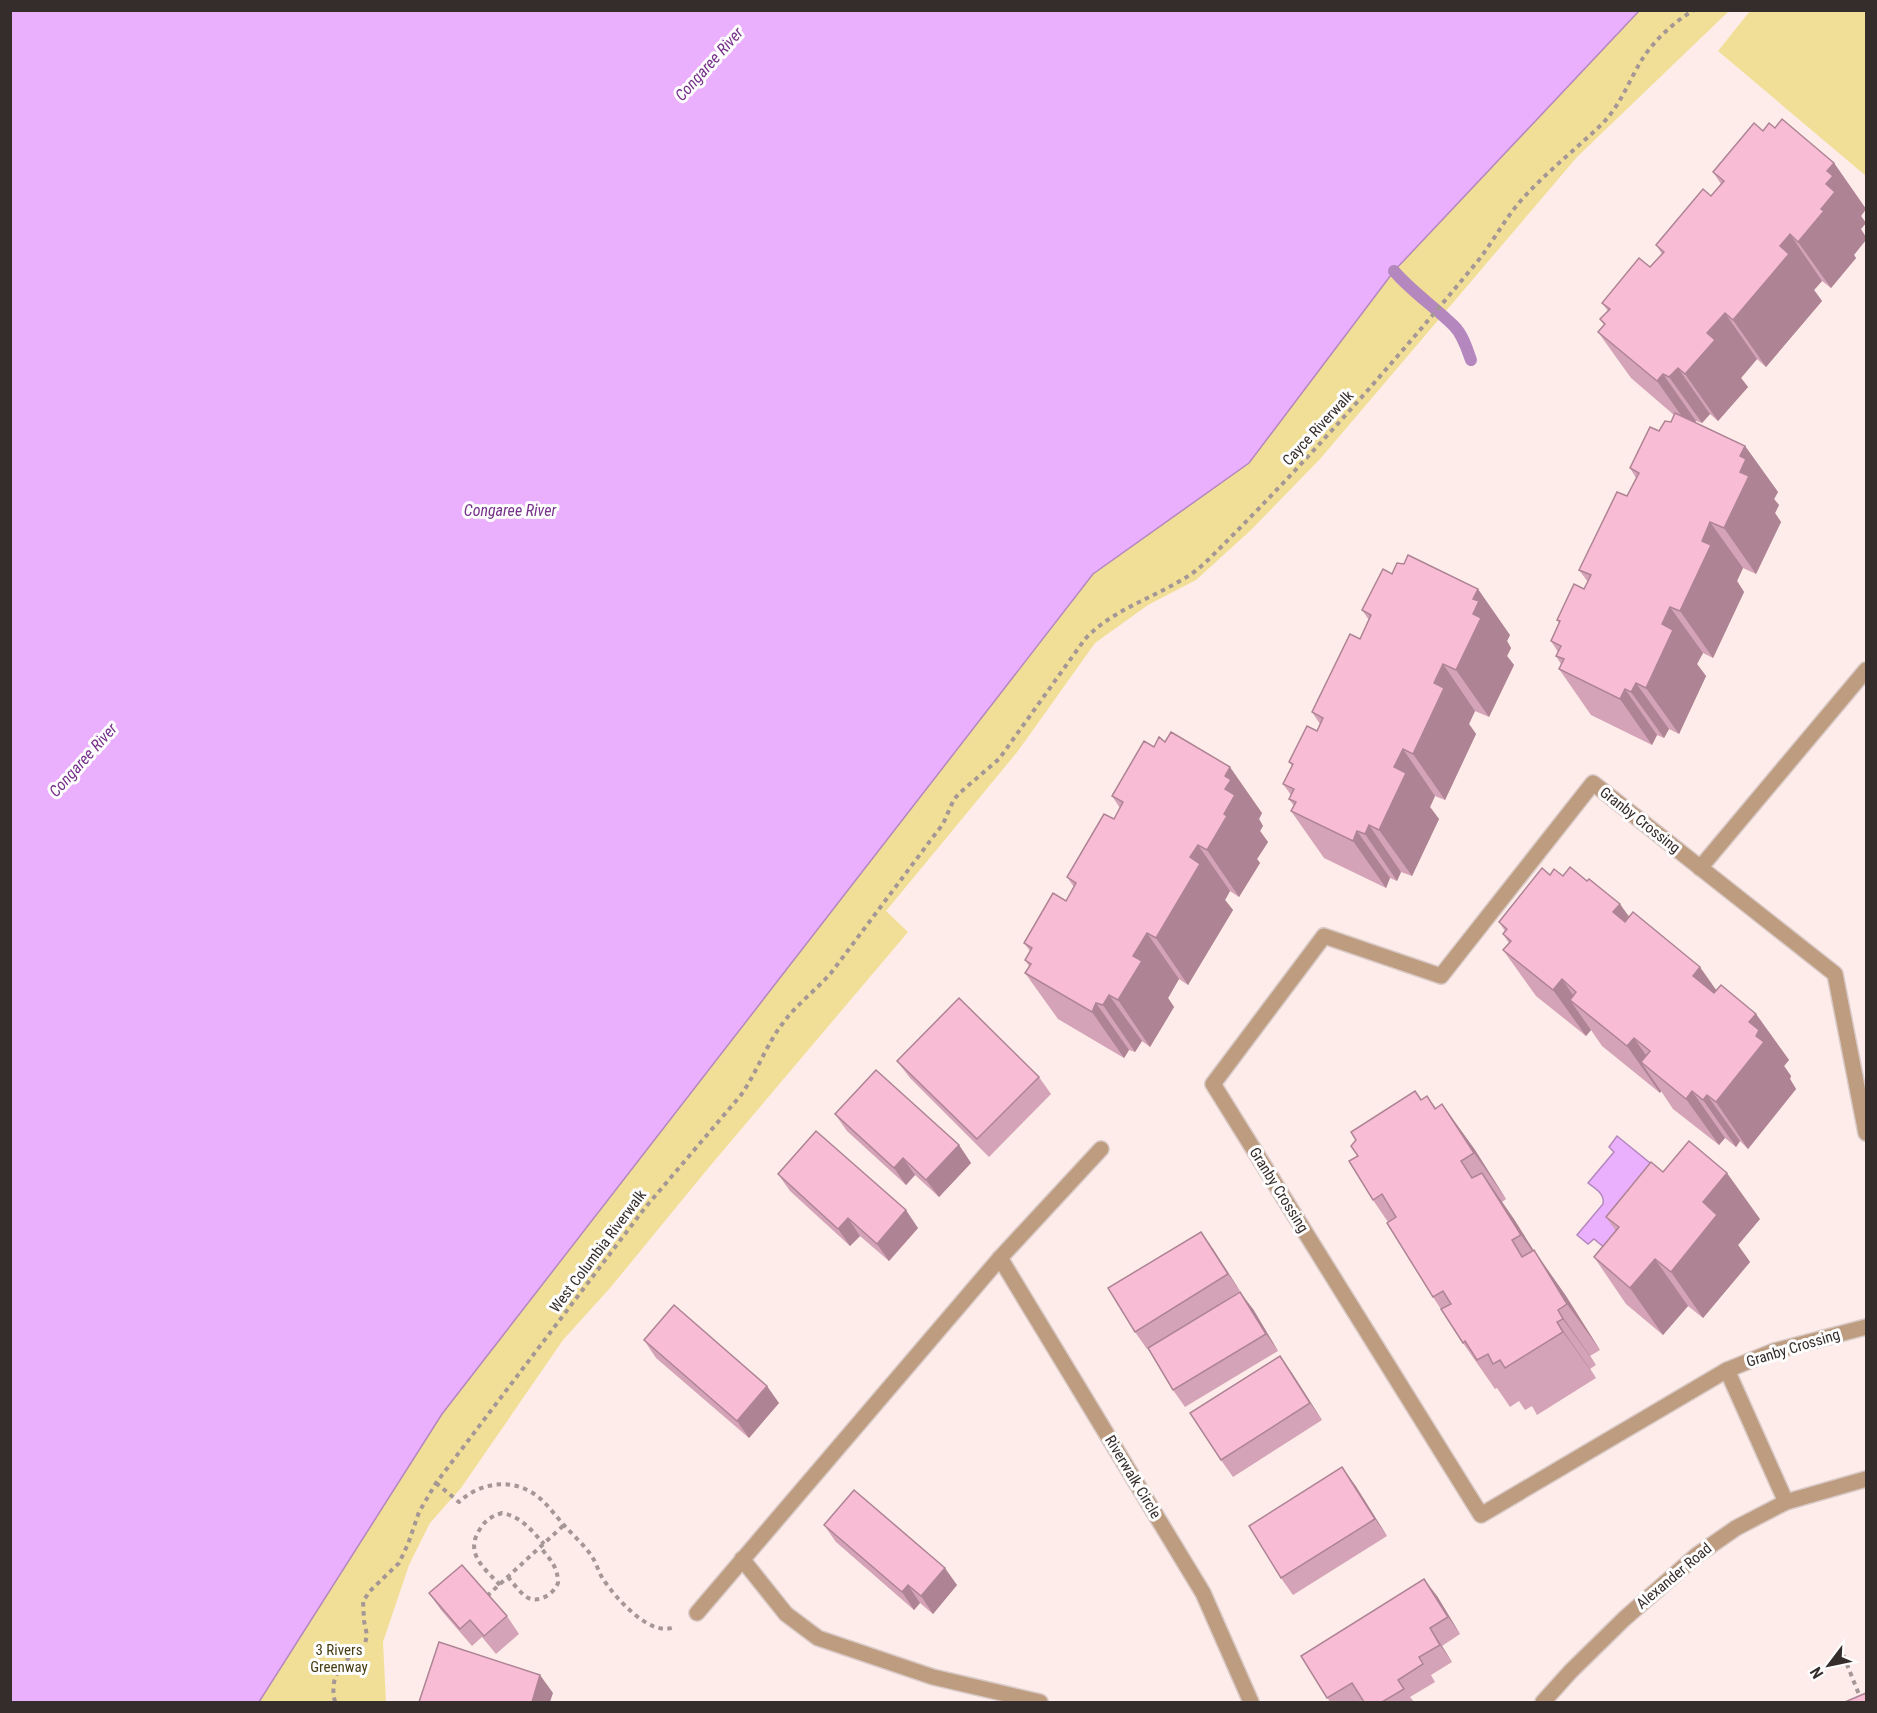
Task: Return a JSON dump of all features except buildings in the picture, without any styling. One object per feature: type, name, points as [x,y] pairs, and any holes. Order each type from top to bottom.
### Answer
[{"type":"street","points":[[1700,868],[1866,670]]},
{"type":"street","name":"Granby Crossing","points":[[1866,1133],[1835,974],[1593,783],[1441,976],[1324,936],[1213,1084],[1481,1515],[1727,1370],[1774,1351],[1866,1327]]},
{"type":"street","points":[[697,1613],[1000,1258],[1101,1149]]},
{"type":"street","name":"Riverwalk Circle","points":[[1000,1258],[1203,1593],[1251,1702]]},
{"type":"street","points":[[1727,1370],[1786,1502]]},
{"type":"street","name":"Alexander Road","points":[[1543,1702],[1570,1671],[1624,1619],[1697,1555],[1736,1528],[1786,1502],[1866,1479]]},
{"type":"street","points":[[742,1559],[786,1614],[818,1638],[933,1677],[1040,1702]]},
{"type":"path","name":"Cayce Riverwalk","points":[[936,833],[943,824],[954,799],[989,769],[1009,745],[1095,628],[1110,617],[1186,578],[1222,547],[1359,402],[1479,260],[1523,198],[1609,116],[1629,86],[1646,53],[1682,18],[1694,10]]},
{"type":"path","name":"West Columbia Riverwalk","points":[[335,1702],[336,1674],[342,1663],[365,1644],[367,1635],[363,1601],[399,1563],[408,1544],[418,1512],[436,1483],[644,1209],[741,1095],[752,1080],[772,1038],[784,1021],[831,973],[936,833]]},
{"type":"path","points":[[436,1483],[459,1502],[471,1492],[489,1485],[501,1484],[530,1491],[545,1503],[593,1558],[602,1576],[621,1603],[646,1622],[665,1630],[697,1613]]},
{"type":"path","points":[[500,1585],[484,1568],[474,1552],[473,1542],[488,1519],[502,1513],[518,1518],[527,1525],[554,1563],[558,1583],[551,1593],[541,1599],[530,1599],[524,1596],[508,1577]]},
{"type":"path","points":[[487,1596],[564,1525]]},
{"type":"path","points":[[1840,1647],[1862,1702]]},
{"type":"green space","name":"3 Rivers Greenway","points":[[1639,11],[1729,11],[1577,157],[1320,459],[1251,530],[1196,580],[1148,605],[1095,643],[1018,751],[886,911],[908,932],[610,1288],[563,1340],[461,1488],[430,1523],[409,1565],[383,1642],[386,1702],[259,1702],[442,1414],[1093,574],[1249,463],[1394,271]]},
{"type":"green space","points":[[1750,11],[1866,11],[1866,176],[1718,51]]},
{"type":"water","name":"Congaree River","points":[[11,10],[1639,11],[1394,271],[1249,463],[1093,574],[442,1414],[259,1702],[11,1702]]},
{"type":"water","points":[[1617,1136],[1655,1167],[1612,1254],[1594,1239],[1588,1244],[1577,1235],[1603,1204],[1601,1195],[1588,1183],[1614,1152],[1609,1147]]},
{"type":"waterway","points":[[1394,271],[1457,330],[1471,360]]}]
